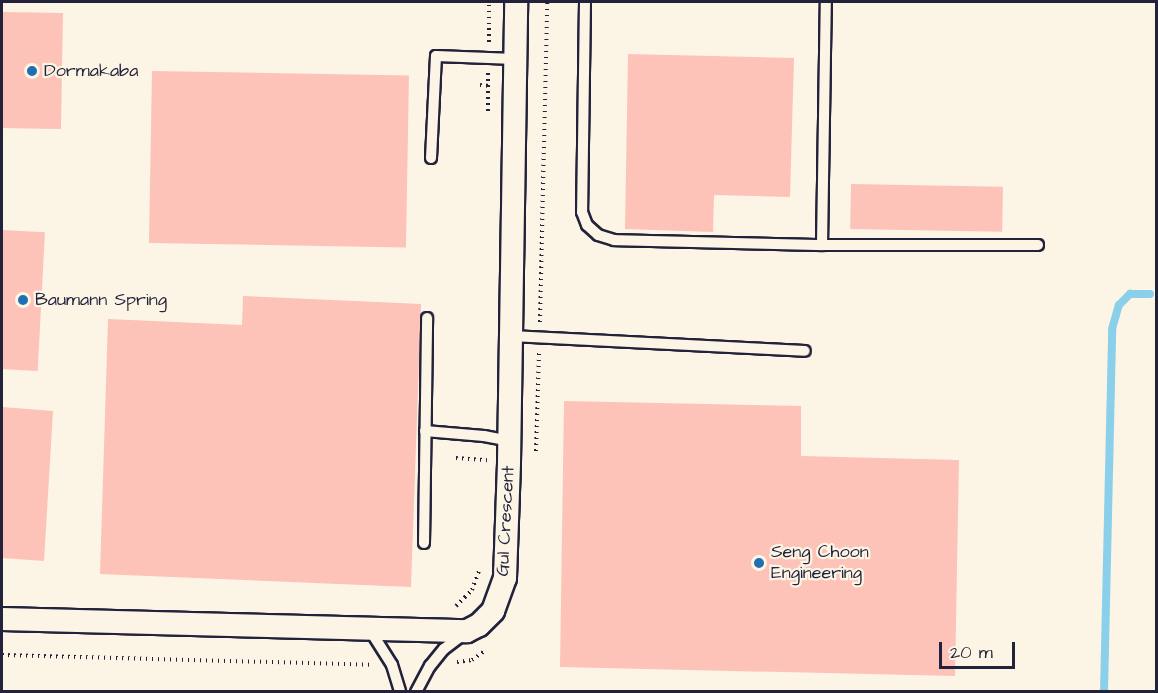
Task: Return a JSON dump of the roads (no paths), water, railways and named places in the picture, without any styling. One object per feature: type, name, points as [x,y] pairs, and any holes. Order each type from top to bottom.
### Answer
[{"type":"street","name":"Gul Crescent","points":[[467,631],[479,625],[494,611],[505,578],[510,441],[516,2]]},
{"type":"street","points":[[2,619],[467,631]]},
{"type":"lane","points":[[585,2],[582,212],[587,225],[598,235],[614,240],[822,245],[1038,245]]},
{"type":"lane","points":[[822,245],[826,2]]},
{"type":"lane","points":[[431,158],[436,56],[515,59]]},
{"type":"lane","points":[[424,543],[427,318]]},
{"type":"lane","points":[[511,336],[805,351]]},
{"type":"lane","points":[[426,431],[484,436],[510,441]]},
{"type":"lane","points":[[369,628],[392,665],[400,692]]},
{"type":"lane","points":[[416,692],[430,666],[444,650],[467,631]]},
{"type":"waterway","points":[[1104,692],[1112,329],[1119,305],[1130,294],[1150,294]]},
{"type":"place","name":"Dormakaba","points":[[32,71]]},
{"type":"place","name":"Baumann Spring","points":[[23,300]]},
{"type":"place","name":"Seng Choon Engineering","points":[[759,563]]}]
